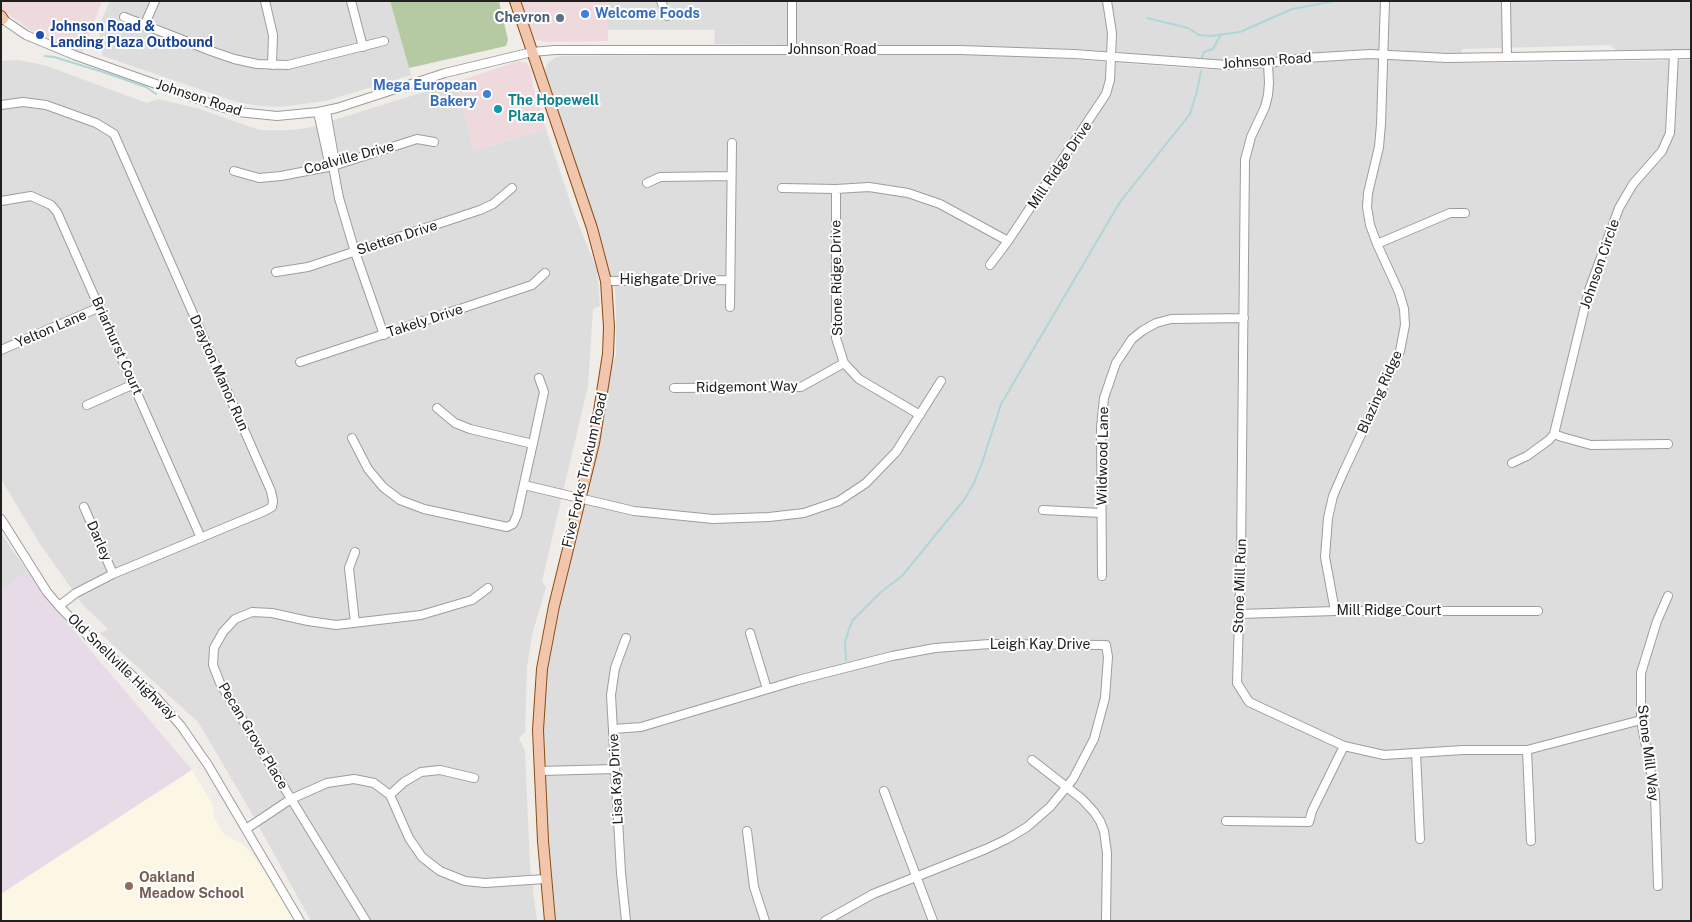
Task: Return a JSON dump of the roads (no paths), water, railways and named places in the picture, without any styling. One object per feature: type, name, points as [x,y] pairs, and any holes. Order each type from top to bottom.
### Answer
[{"type":"main road","name":"Five Forks Trickum Road","points":[[515,1],[592,228],[606,281],[609,327],[608,354],[594,443],[547,638],[542,669],[538,730],[545,879],[550,921]]},
{"type":"street","points":[[144,26],[155,1]]},
{"type":"street","points":[[265,1],[273,35],[272,65]]},
{"type":"street","points":[[351,1],[363,47]]},
{"type":"street","points":[[661,1],[667,16]]},
{"type":"street","points":[[792,1],[792,50]]},
{"type":"street","name":"Mill Ridge Drive","points":[[990,265],[1106,94],[1110,80],[1111,57],[1111,22],[1107,1]]},
{"type":"street","name":"Blazing Ridge","points":[[1335,611],[1325,557],[1328,518],[1333,496],[1400,351],[1405,325],[1404,308],[1399,292],[1377,244],[1366,207],[1379,147],[1385,1]]},
{"type":"street","points":[[1506,1],[1507,57]]},
{"type":"street","name":"Johnson Road","points":[[2,17],[38,41],[218,106],[258,115],[277,116],[322,112],[445,73],[532,52],[555,50],[960,50],[1074,54],[1216,65],[1384,54],[1447,58],[1691,54]]},
{"type":"street","points":[[124,17],[234,59],[257,64],[288,65],[384,41]]},
{"type":"street","name":"Johnson Circle","points":[[1554,434],[1589,290],[1619,208],[1633,184],[1662,151],[1670,133],[1674,54]]},
{"type":"street","name":"Stone Mill Run","points":[[1268,63],[1268,95],[1265,107],[1251,137],[1245,160],[1239,614],[1236,683],[1249,702],[1344,746],[1384,755],[1463,750],[1527,750],[1641,720]]},
{"type":"street","name":"Drayton Manor Run","points":[[1,105],[23,102],[46,105],[96,123],[114,134],[271,491],[273,501],[272,507],[265,511],[113,574],[76,593],[59,606]]},
{"type":"street","points":[[322,112],[334,157],[333,166],[339,198],[355,252],[384,334]]},
{"type":"street","name":"Coalville Drive","points":[[234,171],[259,178],[333,166],[417,139],[434,142]]},
{"type":"street","points":[[730,306],[732,143]]},
{"type":"street","points":[[647,183],[660,177],[731,176]]},
{"type":"street","points":[[782,188],[836,189],[869,187],[908,194],[940,204],[1008,241]]},
{"type":"street","name":"Sletten Drive","points":[[276,272],[308,268],[485,208],[512,188]]},
{"type":"street","name":"Stone Ridge Drive","points":[[836,189],[836,338],[844,363],[859,380],[920,415]]},
{"type":"street","name":"Briarhurst Court","points":[[1,201],[31,196],[51,205],[57,212],[201,538]]},
{"type":"street","points":[[1377,244],[1450,212],[1465,213]]},
{"type":"street","name":"Takely Drive","points":[[300,362],[532,285],[545,273]]},
{"type":"street","name":"Highgate Drive","points":[[606,281],[730,280]]},
{"type":"street","name":"Yelton Lane","points":[[1,350],[100,308]]},
{"type":"street","name":"Wildwood Lane","points":[[1102,576],[1101,428],[1104,398],[1111,376],[1123,351],[1132,339],[1142,331],[1171,319],[1244,318]]},
{"type":"street","name":"Ridgemont Way","points":[[674,388],[801,388],[844,363]]},
{"type":"street","points":[[352,438],[368,469],[383,487],[400,500],[424,509],[507,527],[513,524],[517,515],[533,444],[544,392],[539,378]]},
{"type":"street","points":[[524,485],[634,511],[713,519],[769,517],[804,513],[839,501],[866,483],[896,452],[942,381]]},
{"type":"street","points":[[87,405],[134,384]]},
{"type":"street","points":[[437,408],[455,423],[470,429],[533,444]]},
{"type":"street","points":[[1512,463],[1527,456],[1554,434],[1591,444],[1668,444]]},
{"type":"street","name":"Darley","points":[[84,507],[113,574]]},
{"type":"street","points":[[1043,510],[1101,513]]},
{"type":"street","name":"Old Snellville Highway","points":[[1,519],[42,584],[59,606],[88,636],[155,696],[176,720],[208,765],[300,921]]},
{"type":"street","points":[[354,552],[348,568],[355,623]]},
{"type":"street","name":"Pecan Grove Place","points":[[366,921],[220,683],[213,665],[214,648],[235,619],[252,612],[272,613],[336,625],[421,615],[472,600],[488,588]]},
{"type":"street","name":"Stone Mill Way","points":[[1658,886],[1655,794],[1641,720],[1641,673],[1657,621],[1668,596]]},
{"type":"street","name":"Mill Ridge Court","points":[[1239,614],[1335,611],[1538,611]]},
{"type":"street","points":[[750,633],[767,689]]},
{"type":"street","name":"Lisa Kay Drive","points":[[626,638],[612,682],[611,711],[626,921]]},
{"type":"street","name":"Leigh Kay Drive","points":[[613,729],[641,727],[767,689],[892,656],[935,648],[990,644],[1106,645],[1108,657],[1106,691],[1099,724],[1086,757],[1068,787],[1039,817],[1007,839],[862,899],[825,921]]},
{"type":"street","points":[[1226,821],[1309,822],[1312,811],[1344,746]]},
{"type":"street","points":[[1527,750],[1531,841]]},
{"type":"street","points":[[1416,753],[1420,839]]},
{"type":"street","points":[[1032,760],[1068,787],[1094,812],[1104,831],[1107,853],[1106,921]]},
{"type":"street","points":[[540,771],[615,769]]},
{"type":"street","points":[[390,795],[404,782],[421,772],[440,770],[474,778]]},
{"type":"street","points":[[246,829],[291,799],[327,783],[354,779],[374,783],[390,795],[413,844],[422,857],[440,871],[465,881],[485,883],[545,879]]},
{"type":"street","points":[[884,791],[933,921]]},
{"type":"street","points":[[747,831],[754,887],[765,921]]},
{"type":"waterway","points":[[1147,18],[1188,28],[1199,35],[1211,36],[1240,32],[1292,9],[1335,1]]},
{"type":"waterway","points":[[1202,57],[1204,52],[1213,49],[1221,34]]},
{"type":"waterway","points":[[45,56],[103,72],[146,87],[156,94]]},
{"type":"waterway","points":[[846,660],[845,643],[853,620],[881,592],[902,576],[964,500],[974,483],[983,460],[1001,404],[1120,202],[1190,114],[1201,71]]},
{"type":"place","name":"Welcome Foods","points":[[585,14]]},
{"type":"place","name":"Chevron","points":[[560,18]]},
{"type":"place","name":"Johnson Road & Landing Plaza Outbound","points":[[40,35]]},
{"type":"place","name":"Mega European Bakery","points":[[487,94]]},
{"type":"place","name":"The Hopewell Plaza","points":[[498,109]]},
{"type":"place","name":"Oakland Meadow School","points":[[129,886]]}]
